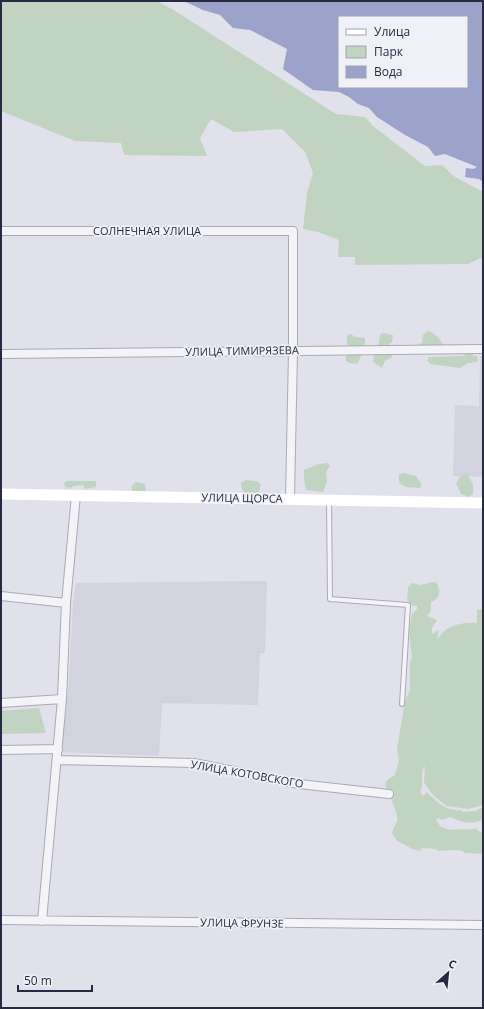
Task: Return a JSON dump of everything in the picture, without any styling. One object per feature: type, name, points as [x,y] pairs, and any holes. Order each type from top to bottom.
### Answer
[{"type":"street","name":"СОЛНЕЧНАЯ УЛИЦА","points":[[1,231],[293,231],[293,351]]},
{"type":"street","name":"УЛИЦА ТИМИРЯЗЕВА","points":[[1,354],[483,349]]},
{"type":"street","points":[[290,499],[293,351]]},
{"type":"street","name":"УЛИЦА ЩОРСА","points":[[1,494],[483,503]]},
{"type":"street","points":[[42,921],[62,700],[66,603],[76,495]]},
{"type":"street","points":[[1,596],[66,603]]},
{"type":"street","points":[[1,703],[62,700]]},
{"type":"street","points":[[1,750],[58,749]]},
{"type":"street","name":"УЛИЦА КОТОВСКОГО","points":[[57,760],[194,763],[299,784],[389,794]]},
{"type":"street","name":"УЛИЦА ФРУНЗЕ","points":[[1,920],[483,925]]},
{"type":"lane","points":[[329,500],[330,599],[408,605],[402,704]]},
{"type":"shaded area","points":[[480,356],[483,356],[483,477],[453,476],[455,405],[479,406]]},
{"type":"shaded area","points":[[267,581],[265,653],[260,653],[258,705],[162,703],[159,756],[62,752],[76,583]]},
{"type":"green space","points":[[1,1],[156,1],[172,9],[336,114],[365,117],[373,126],[425,166],[442,165],[455,177],[483,192],[483,257],[468,264],[355,265],[355,257],[338,257],[339,240],[318,232],[303,229],[307,193],[313,173],[305,152],[282,129],[234,132],[211,119],[200,138],[207,156],[124,155],[121,143],[75,141],[1,111]]},
{"type":"green space","points":[[428,331],[435,334],[444,346],[447,353],[417,353],[418,344],[422,343],[423,335]]},
{"type":"green space","points":[[382,333],[393,335],[392,342],[389,344],[392,357],[385,361],[382,368],[373,362],[375,347],[379,343],[380,335]]},
{"type":"green space","points":[[351,334],[355,337],[365,338],[365,344],[361,349],[350,349],[347,344],[347,335]]},
{"type":"green space","points":[[467,352],[472,352],[473,356],[477,356],[478,362],[468,363],[460,368],[430,364],[427,360],[429,357],[464,356]]},
{"type":"green space","points":[[360,353],[361,356],[357,364],[346,361],[346,356]]},
{"type":"green space","points":[[328,463],[330,466],[326,472],[327,482],[323,492],[306,490],[304,470],[319,464]]},
{"type":"green space","points":[[403,473],[416,476],[422,485],[420,488],[406,487],[399,483],[399,474]]},
{"type":"green space","points":[[467,474],[473,484],[473,494],[469,497],[461,494],[456,483],[461,476]]},
{"type":"green space","points":[[246,480],[257,481],[261,484],[259,492],[249,496],[242,490],[241,483]]},
{"type":"green space","points":[[67,481],[96,481],[96,487],[85,489],[83,485],[70,488],[65,487],[64,483]]},
{"type":"green space","points":[[136,482],[145,484],[146,491],[143,495],[132,491],[131,487]]},
{"type":"green space","points":[[436,582],[439,588],[439,594],[437,598],[431,602],[431,611],[427,616],[437,620],[432,628],[432,634],[439,630],[437,639],[443,632],[455,625],[477,623],[477,610],[483,609],[483,805],[468,809],[447,806],[434,796],[424,783],[425,766],[422,772],[422,786],[420,792],[423,796],[427,792],[446,808],[450,809],[460,810],[463,812],[475,811],[483,807],[483,820],[478,822],[466,822],[450,817],[442,820],[439,818],[436,820],[440,826],[449,830],[477,828],[477,831],[483,832],[483,854],[465,853],[456,850],[438,851],[436,849],[422,848],[420,851],[411,849],[397,841],[392,833],[397,818],[395,808],[385,785],[387,780],[395,775],[399,760],[397,749],[405,701],[410,690],[410,662],[412,658],[409,631],[412,614],[417,609],[417,606],[413,606],[407,600],[408,587],[412,583],[421,585]]},
{"type":"green space","points":[[39,708],[46,733],[1,734],[1,711]]},
{"type":"water","points":[[170,1],[483,1],[483,182],[479,179],[465,177],[466,168],[473,169],[477,167],[445,154],[435,156],[428,147],[405,135],[377,117],[369,108],[358,104],[349,97],[339,92],[313,90],[283,69],[287,49],[250,30],[233,28],[220,15],[203,10],[186,2]]}]
